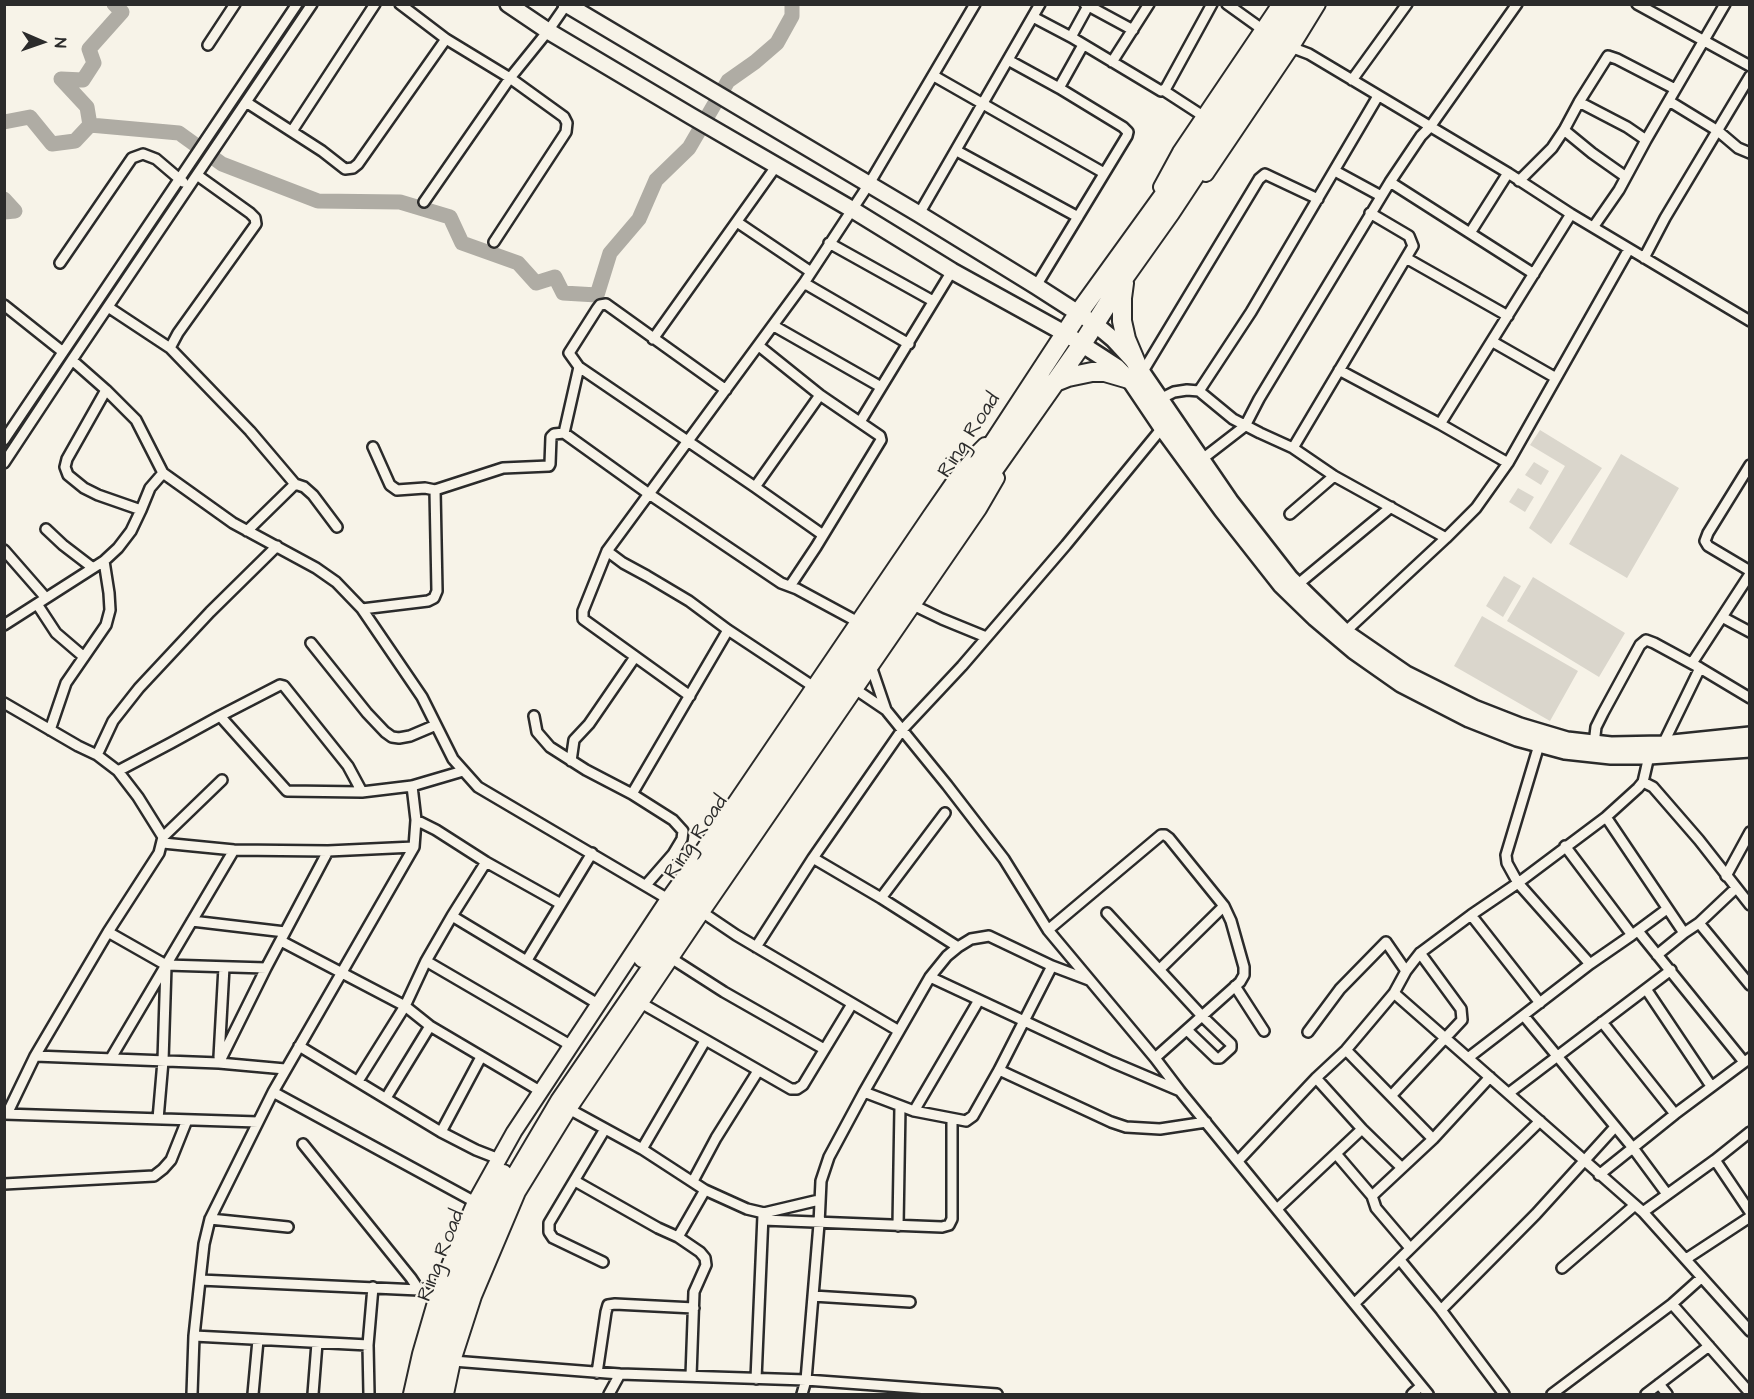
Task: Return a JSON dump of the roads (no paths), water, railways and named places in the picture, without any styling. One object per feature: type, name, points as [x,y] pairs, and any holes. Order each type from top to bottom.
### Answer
[{"type":"highway","points":[[1277,39],[1292,4]]},
{"type":"highway","points":[[1095,324],[1163,209],[1277,39],[1308,4]]},
{"type":"highway","points":[[1078,314],[1163,209]]},
{"type":"highway","points":[[1053,383],[1092,372],[1136,372],[1122,321],[1125,275]]},
{"type":"highway","name":"Ring Road","points":[[423,1395],[429,1363],[450,1291],[469,1240],[491,1194],[538,1113],[966,485],[1078,314]]},
{"type":"highway","name":"Ring Road","points":[[434,1395],[463,1295],[490,1227],[505,1194],[560,1101],[1095,324]]},
{"type":"main road","points":[[508,4],[548,31],[853,210],[952,271],[1066,334],[1117,367],[1136,372]]},
{"type":"main road","points":[[566,5],[919,214],[1095,324],[1113,339],[1136,372],[1160,399],[1253,532],[1298,585],[1318,614],[1354,651],[1401,684],[1469,719],[1539,745],[1565,751],[1611,756],[1649,756],[1749,749]]},
{"type":"main road","points":[[1136,372],[1162,428],[1247,544],[1281,585],[1318,614],[1406,674],[1474,708],[1529,729],[1567,740],[1611,745],[1663,744],[1749,735]]},
{"type":"street","points":[[208,45],[235,4]]},
{"type":"street","points":[[4,440],[297,4]]},
{"type":"street","points":[[4,463],[312,4]]},
{"type":"street","points":[[292,131],[375,4]]},
{"type":"street","points":[[400,4],[446,39],[510,78],[564,117],[567,123],[566,132],[494,242]]},
{"type":"street","points":[[690,696],[583,619],[583,611],[607,551],[804,283],[869,184],[975,4]]},
{"type":"street","points":[[919,214],[1040,4]]},
{"type":"street","points":[[1112,62],[1149,4]]},
{"type":"street","points":[[1163,90],[1212,4]]},
{"type":"street","points":[[1227,4],[1277,39],[1309,54],[1749,321]]},
{"type":"street","points":[[1277,39],[1280,4]]},
{"type":"street","points":[[1163,209],[1160,189],[1164,179],[1203,116],[1277,39],[1318,4]]},
{"type":"street","points":[[1352,80],[1407,4]]},
{"type":"street","points":[[1202,460],[1245,426],[1370,213],[1421,136],[1430,127],[1517,4]]},
{"type":"street","points":[[1637,4],[1749,64]]},
{"type":"street","points":[[1594,226],[1626,177],[1725,4]]},
{"type":"street","points":[[424,202],[510,78],[566,5]]},
{"type":"street","points":[[1071,37],[1087,5],[1133,30]]},
{"type":"street","points":[[1033,17],[1159,90],[1163,90],[1203,116]]},
{"type":"street","points":[[246,102],[345,169],[353,168],[446,39]]},
{"type":"street","points":[[1059,88],[1083,45]]},
{"type":"street","points":[[1519,181],[1552,148],[1608,56],[1675,89]]},
{"type":"street","points":[[1008,60],[1059,88],[1128,132],[1036,286]]},
{"type":"street","points":[[934,76],[1104,174]]},
{"type":"street","points":[[1644,258],[1749,76]]},
{"type":"street","points":[[1199,391],[1251,312],[1378,96]]},
{"type":"street","points":[[1669,101],[1718,131],[1738,148],[1749,153]]},
{"type":"street","points":[[1579,102],[1627,127],[1646,140]]},
{"type":"street","points":[[1564,130],[1626,177]]},
{"type":"street","points":[[957,151],[1078,217]]},
{"type":"street","points":[[60,263],[132,158],[143,154],[156,159],[189,187]]},
{"type":"street","points":[[653,339],[777,165]]},
{"type":"street","points":[[1335,171],[1381,196]]},
{"type":"street","points":[[1470,233],[1508,173]]},
{"type":"street","points":[[1136,372],[1259,179],[1265,174],[1318,199]]},
{"type":"street","points":[[170,348],[178,333],[256,224],[255,218],[250,213],[197,175]]},
{"type":"street","points":[[1390,182],[1534,274]]},
{"type":"street","points":[[1293,448],[1413,246],[1409,236],[1370,213]]},
{"type":"street","points":[[1440,424],[1571,214]]},
{"type":"street","points":[[737,222],[811,272]]},
{"type":"street","points":[[829,243],[933,301]]},
{"type":"street","points":[[1345,632],[1476,508],[1508,463],[1629,249]]},
{"type":"street","points":[[1406,258],[1508,316]]},
{"type":"street","points":[[860,422],[952,271]]},
{"type":"street","points":[[804,283],[909,344]]},
{"type":"street","points":[[726,390],[606,304],[600,304],[570,353],[579,368],[822,535]]},
{"type":"street","points":[[4,305],[63,352]]},
{"type":"street","points":[[108,307],[170,348],[250,431],[295,484],[313,495],[337,526]]},
{"type":"street","points":[[774,326],[881,387]]},
{"type":"street","points":[[1493,342],[1556,378]]},
{"type":"street","points":[[759,346],[820,395],[880,436],[881,440],[790,586]]},
{"type":"street","points":[[72,360],[136,420],[163,473],[225,518],[316,568],[336,582],[362,609],[422,698],[453,759],[478,787],[668,899]]},
{"type":"street","points":[[564,432],[579,368]]},
{"type":"street","points":[[1339,370],[1508,463]]},
{"type":"street","points":[[106,390],[67,459],[65,467],[68,475],[84,488],[141,510]]},
{"type":"street","points":[[1160,399],[1174,392],[1199,391],[1233,419],[1293,448],[1334,476],[1446,538]]},
{"type":"street","points":[[755,487],[820,395]]},
{"type":"street","points":[[756,947],[813,858],[902,730],[1066,545],[1162,428]]},
{"type":"street","points":[[446,1395],[453,1361],[474,1296],[518,1192],[569,1109],[979,509],[1014,448],[1021,430]]},
{"type":"street","points":[[374,447],[390,485],[397,490],[425,488],[435,490],[502,468],[549,466],[551,437],[564,432],[649,494],[781,583],[797,589],[858,622]]},
{"type":"street","points":[[411,1395],[436,1299],[475,1202],[514,1131],[668,899],[955,480],[978,452],[998,434]]},
{"type":"street","points":[[1663,744],[1696,666],[1749,572],[1708,546],[1706,541],[1708,533],[1749,465]]},
{"type":"street","points":[[4,625],[104,561],[118,548],[131,531],[150,488],[163,473]]},
{"type":"street","points":[[1290,514],[1334,476]]},
{"type":"street","points":[[247,531],[295,484]]},
{"type":"street","points":[[362,609],[428,602],[434,598],[437,591],[438,573],[435,490]]},
{"type":"street","points":[[1298,585],[1391,507]]},
{"type":"street","points":[[46,529],[93,568]]},
{"type":"street","points":[[98,755],[112,721],[139,688],[210,612],[277,546]]},
{"type":"street","points":[[4,550],[46,598]]},
{"type":"street","points":[[607,551],[623,563],[689,601],[814,687]]},
{"type":"street","points":[[50,730],[66,683],[106,625],[110,610],[104,561]]},
{"type":"street","points":[[38,604],[56,633],[84,657]]},
{"type":"street","points":[[913,605],[986,637]]},
{"type":"street","points":[[1722,617],[1749,632]]},
{"type":"street","points":[[632,794],[728,630]]},
{"type":"street","points":[[1594,744],[1596,727],[1603,713],[1640,645],[1646,640],[1654,642],[1749,698]]},
{"type":"street","points":[[311,643],[367,713],[392,737],[410,736],[436,725]]},
{"type":"street","points":[[571,761],[574,740],[589,724],[635,657]]},
{"type":"street","points":[[871,666],[886,710]]},
{"type":"street","points":[[118,771],[276,686],[284,686],[348,766],[362,792]]},
{"type":"street","points":[[855,689],[886,710],[947,785],[1004,859],[1048,930],[1155,1058],[1428,1395]]},
{"type":"street","points":[[5,704],[98,755],[118,771],[138,797],[163,840]]},
{"type":"street","points":[[220,716],[287,791],[362,792],[412,786],[463,771]]},
{"type":"street","points":[[534,716],[537,732],[550,747],[674,820],[683,831],[682,839],[673,854],[646,885]]},
{"type":"street","points":[[1539,745],[1506,855],[1510,871],[1518,883],[1590,964]]},
{"type":"street","points":[[1238,1161],[1316,1078],[1346,1050],[1394,993],[1406,970],[1420,953],[1606,817],[1643,782],[1649,756]]},
{"type":"street","points":[[222,780],[163,840],[159,853],[108,932],[35,1056],[6,1114],[258,1122]]},
{"type":"street","points":[[1643,782],[1653,787],[1699,840],[1749,905]]},
{"type":"street","points":[[192,1395],[194,1336],[204,1244],[210,1220],[285,1069],[414,847],[416,820],[412,786]]},
{"type":"street","points":[[881,898],[945,813]]},
{"type":"street","points":[[1606,817],[1683,933]]},
{"type":"street","points":[[416,820],[561,904]]},
{"type":"street","points":[[1726,876],[1749,832]]},
{"type":"street","points":[[1048,930],[1161,835],[1165,835],[1224,906],[1231,921],[1244,967],[1244,975],[1235,986],[1155,1058]]},
{"type":"street","points":[[163,840],[234,850],[328,851],[414,847]]},
{"type":"street","points":[[1565,846],[1635,933],[1671,970],[1747,1060],[1599,1175]]},
{"type":"street","points":[[111,1058],[234,850]]},
{"type":"street","points":[[219,1063],[328,851]]},
{"type":"street","points":[[527,960],[592,853]]},
{"type":"street","points":[[813,858],[958,947]]},
{"type":"street","points":[[358,1082],[405,1006],[426,961],[486,862]]},
{"type":"street","points":[[1657,955],[1683,933],[1700,923],[1736,888]]},
{"type":"street","points":[[1160,969],[1224,906]]},
{"type":"street","points":[[1468,1058],[1590,964],[1667,909]]},
{"type":"street","points":[[702,912],[736,936],[899,1031]]},
{"type":"street","points":[[1107,913],[1202,1016],[1231,1044],[1231,1048],[1220,1058],[1216,1058],[1187,1030]]},
{"type":"street","points":[[1472,915],[1540,1003]]},
{"type":"street","points":[[452,916],[598,1004]]},
{"type":"street","points":[[192,921],[283,937],[341,972],[405,1006],[430,1026],[540,1091]]},
{"type":"street","points":[[1700,923],[1748,978]]},
{"type":"street","points":[[108,932],[166,965],[266,969]]},
{"type":"street","points":[[802,1395],[806,1380],[821,1181],[829,1157],[930,977],[947,956],[958,947],[971,939],[989,936],[1052,966],[1090,980]]},
{"type":"street","points":[[1308,1032],[1340,989],[1386,942],[1406,970]]},
{"type":"street","points":[[1391,1096],[1462,1020],[1461,1009],[1420,953]]},
{"type":"street","points":[[671,958],[724,992],[824,1049]]},
{"type":"street","points":[[426,961],[570,1045]]},
{"type":"street","points":[[158,1119],[163,1061],[166,965]]},
{"type":"street","points":[[864,1092],[914,1111],[952,1120],[966,1121],[974,1116],[1052,966]]},
{"type":"street","points":[[219,1063],[224,967]]},
{"type":"street","points":[[1509,1093],[1671,970]]},
{"type":"street","points":[[930,977],[1112,1062],[1180,1091]]},
{"type":"street","points":[[1235,986],[1264,1031]]},
{"type":"street","points":[[1646,989],[1711,1086]]},
{"type":"street","points":[[1394,993],[1643,1212],[1749,1331]]},
{"type":"street","points":[[914,1111],[979,999]]},
{"type":"street","points":[[641,1003],[791,1089],[797,1089],[803,1085],[852,1004]]},
{"type":"street","points":[[1524,1016],[1633,1148],[1667,1194]]},
{"type":"street","points":[[1602,1022],[1675,1114]]},
{"type":"street","points":[[386,1098],[430,1026]]},
{"type":"street","points":[[642,1149],[705,1041]]},
{"type":"street","points":[[299,1046],[441,1132],[499,1159]]},
{"type":"street","points":[[1346,1050],[1433,1139]]},
{"type":"street","points":[[35,1056],[219,1063],[285,1069]]},
{"type":"street","points":[[441,1132],[481,1057]]},
{"type":"street","points":[[999,1070],[1126,1127],[1160,1129],[1206,1122]]},
{"type":"street","points":[[693,1181],[716,1138],[758,1071]]},
{"type":"street","points":[[1372,1196],[1433,1139],[1490,1077]]},
{"type":"street","points":[[1316,1078],[1362,1129],[1401,1167]]},
{"type":"street","points":[[273,1092],[475,1202]]},
{"type":"street","points":[[898,1226],[900,1106]]},
{"type":"street","points":[[569,1109],[642,1149],[705,1190],[763,1216],[819,1224],[942,1227],[949,1225],[952,1219],[952,1120]]},
{"type":"street","points":[[4,1184],[154,1176],[171,1160],[187,1120]]},
{"type":"street","points":[[1355,1303],[1540,1121]]},
{"type":"street","points":[[1441,1310],[1536,1214],[1615,1126]]},
{"type":"street","points":[[603,1262],[554,1238],[549,1232],[549,1223],[605,1129]]},
{"type":"street","points":[[1277,1209],[1362,1129]]},
{"type":"street","points":[[1643,1212],[1715,1160],[1749,1132]]},
{"type":"street","points":[[303,1144],[419,1290]]},
{"type":"street","points":[[1337,1155],[1372,1196],[1376,1208],[1410,1248]]},
{"type":"street","points":[[1715,1160],[1749,1212]]},
{"type":"street","points":[[575,1181],[678,1237],[705,1258],[706,1265],[694,1292],[692,1376]]},
{"type":"street","points":[[678,1237],[705,1190]]},
{"type":"street","points":[[763,1216],[819,1200]]},
{"type":"street","points":[[1562,1268],[1635,1205]]},
{"type":"street","points":[[756,1379],[763,1216]]},
{"type":"street","points":[[1686,1259],[1749,1217]]},
{"type":"street","points":[[210,1220],[288,1227]]},
{"type":"street","points":[[1400,1260],[1441,1310],[1504,1395]]},
{"type":"street","points":[[1552,1395],[1672,1304],[1701,1278]]},
{"type":"street","points":[[200,1280],[419,1290],[436,1299]]},
{"type":"street","points":[[369,1395],[369,1345],[373,1287]]},
{"type":"street","points":[[813,1296],[910,1302]]},
{"type":"street","points":[[1672,1304],[1749,1393]]},
{"type":"street","points":[[597,1373],[608,1305],[694,1308]]},
{"type":"street","points":[[194,1336],[369,1345]]},
{"type":"street","points":[[253,1395],[258,1340]]},
{"type":"street","points":[[313,1395],[317,1343]]},
{"type":"street","points":[[1646,1395],[1709,1346]]},
{"type":"street","points":[[453,1361],[597,1373],[806,1380],[997,1395]]},
{"type":"street","points":[[609,1395],[620,1374]]},
{"type":"street","points":[[1659,1384],[1667,1395]]},
{"type":"street","points":[[1412,1395],[1421,1386]]},
{"type":"waterway","points":[[4,122],[30,117],[52,144],[75,141],[90,125],[87,107],[61,79],[83,80],[94,63],[89,49],[122,12],[114,4]]},
{"type":"waterway","points":[[90,125],[179,133],[222,164],[318,201],[400,202],[450,217],[462,243],[518,263],[536,283],[555,277],[563,293],[597,295],[610,253],[639,219],[656,180],[689,148],[728,81],[777,43],[792,16],[792,4]]},
{"type":"waterway","points":[[4,199],[15,211],[4,212]]}]
